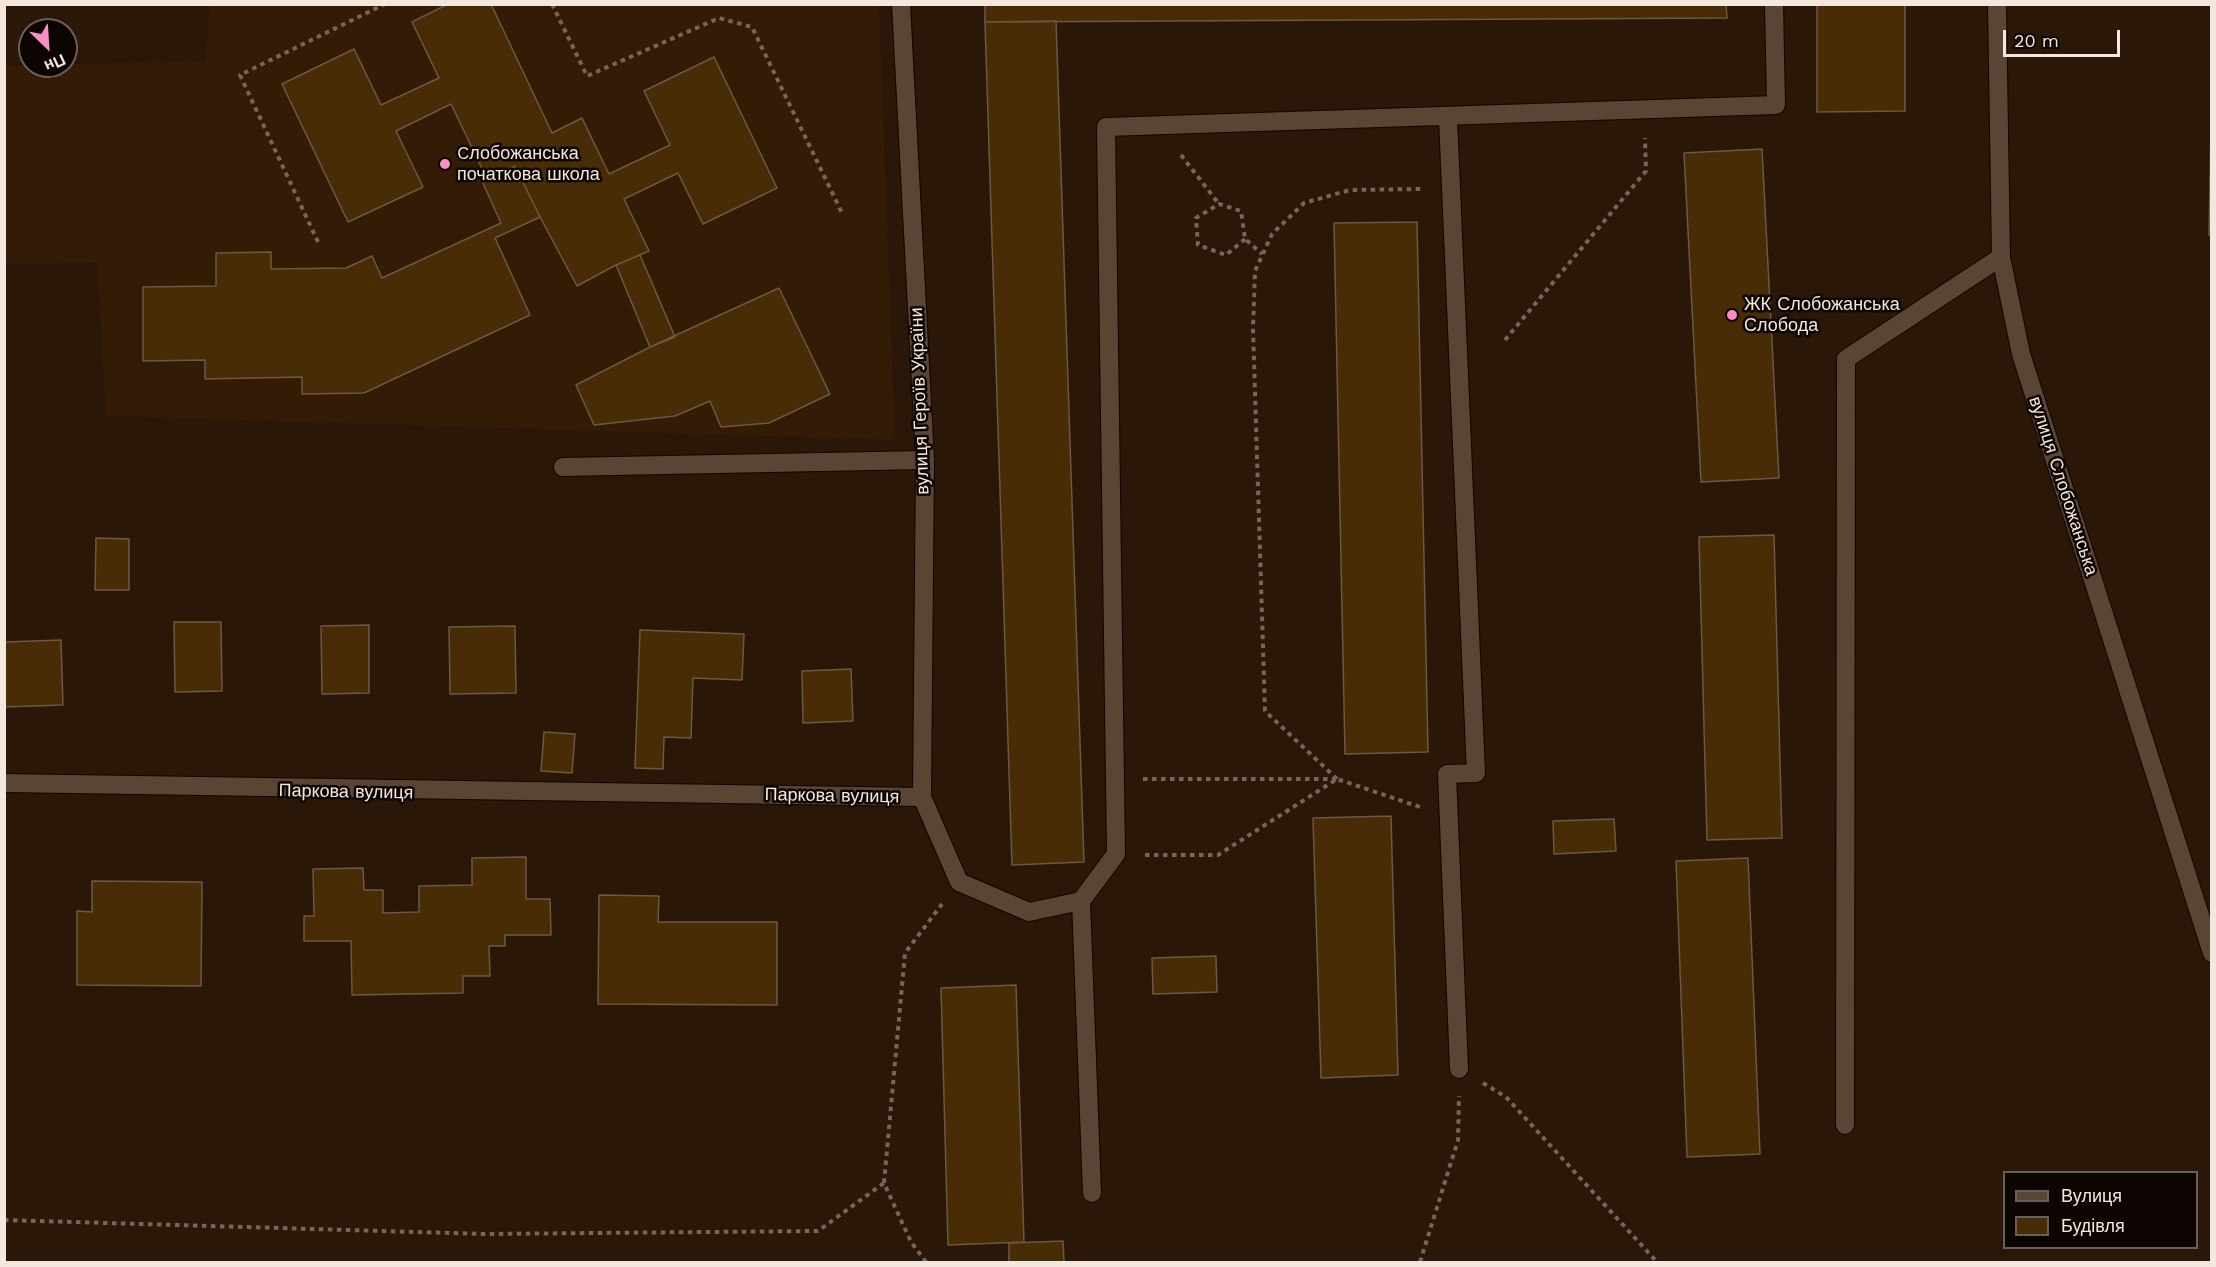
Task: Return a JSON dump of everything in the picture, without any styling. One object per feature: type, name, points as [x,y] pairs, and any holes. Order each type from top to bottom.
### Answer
[{"type":"street","name":"вулиця Героїв України","points":[[901,4],[925,460],[922,797]]},
{"type":"street","points":[[1092,1193],[1081,901],[1116,854],[1106,127],[1448,118],[1776,105],[1774,4]]},
{"type":"street","name":"вулиця Слобожанська","points":[[1997,4],[2001,257],[2021,354],[2211,953]]},
{"type":"street","points":[[1448,118],[1476,773],[1447,774],[1460,1069]]},
{"type":"street","points":[[1845,1125],[1846,359],[2001,257]]},
{"type":"street","points":[[562,467],[925,460]]},
{"type":"street","name":"Паркова вулиця","points":[[4,783],[922,797]]},
{"type":"street","name":"Паркова вулиця","points":[[4,789],[922,797]]},
{"type":"street","points":[[922,797],[959,882],[1029,912],[1081,901]]},
{"type":"path","points":[[318,242],[240,75],[386,4]]},
{"type":"path","points":[[552,4],[586,76],[719,18],[752,27],[843,215]]},
{"type":"path","points":[[1505,340],[1646,171],[1645,111]]},
{"type":"path","points":[[1159,126],[1219,204],[1241,211],[1245,239],[1262,254]]},
{"type":"path","points":[[1337,779],[1265,711],[1253,328],[1255,271],[1272,234],[1304,203],[1350,190],[1451,189]]},
{"type":"path","points":[[1219,204],[1196,218],[1198,244],[1226,255],[1245,239]]},
{"type":"path","points":[[1115,779],[1337,779],[1449,817]]},
{"type":"path","points":[[1116,854],[1218,855],[1337,779]]},
{"type":"path","points":[[926,1263],[911,1242],[884,1183],[904,953],[959,882]]},
{"type":"path","points":[[1420,1263],[1458,1140],[1460,1069],[1506,1097],[1657,1263]]},
{"type":"path","points":[[4,1220],[485,1234],[818,1231],[884,1183]]},
{"type":"shaded area","name":"Cлобожанська початкова школа","points":[[209,5],[879,5],[895,440],[106,416],[97,263],[5,264],[4,66],[18,66],[18,78],[78,78],[78,64],[206,61]]},
{"type":"building","points":[[448,4],[491,4],[552,133],[582,118],[609,174],[670,145],[644,91],[714,57],[777,188],[703,224],[678,173],[624,199],[649,251],[616,265],[577,286],[515,166],[487,179],[451,104],[396,131],[423,187],[348,222],[282,84],[354,49],[381,105],[439,78],[412,22]]},
{"type":"building","points":[[985,4],[1726,4],[1727,18],[985,22]]},
{"type":"building","points":[[1817,4],[1905,4],[1905,111],[1817,112]]},
{"type":"building","points":[[1056,21],[1084,862],[1012,865],[985,22]]},
{"type":"building","points":[[2211,126],[2212,235],[2209,235]]},
{"type":"building","name":"ЖК Слобожанська Слобода","points":[[1762,149],[1779,478],[1701,482],[1684,153]]},
{"type":"building","points":[[515,166],[540,217],[495,238],[530,315],[364,393],[302,394],[302,377],[205,379],[205,360],[143,361],[143,287],[216,286],[216,253],[271,252],[271,269],[346,268],[372,256],[382,278],[501,223],[482,181]]},
{"type":"building","points":[[1417,222],[1428,752],[1345,754],[1334,223]]},
{"type":"building","points":[[640,255],[675,337],[650,347],[616,265]]},
{"type":"building","points":[[779,288],[830,394],[769,423],[721,427],[710,401],[675,416],[594,425],[576,385],[650,347]]},
{"type":"building","points":[[1774,535],[1782,838],[1707,840],[1699,537]]},
{"type":"building","points":[[96,538],[129,539],[129,590],[95,590]]},
{"type":"building","points":[[174,622],[221,622],[222,691],[175,692]]},
{"type":"building","points":[[369,625],[369,693],[322,694],[321,626]]},
{"type":"building","points":[[515,626],[516,693],[450,694],[449,627]]},
{"type":"building","points":[[640,630],[744,634],[742,680],[693,678],[691,738],[664,737],[663,769],[635,768]]},
{"type":"building","points":[[61,640],[63,705],[4,707],[4,642]]},
{"type":"building","points":[[851,669],[853,721],[803,723],[802,671]]},
{"type":"building","points":[[544,732],[575,734],[572,773],[541,771]]},
{"type":"building","points":[[1391,816],[1398,1075],[1321,1078],[1313,818]]},
{"type":"building","points":[[1614,819],[1616,851],[1554,854],[1553,821]]},
{"type":"building","points":[[526,857],[526,899],[550,899],[551,935],[505,935],[505,946],[489,946],[490,976],[463,976],[463,993],[352,995],[351,941],[304,941],[304,916],[314,916],[313,869],[363,868],[364,890],[383,890],[383,913],[419,912],[419,886],[472,885],[472,858]]},
{"type":"building","points":[[1748,858],[1760,1154],[1687,1157],[1676,861]]},
{"type":"building","points":[[92,881],[202,882],[201,986],[77,985],[77,911],[92,912]]},
{"type":"building","points":[[599,895],[659,896],[658,922],[777,922],[777,1005],[598,1004]]},
{"type":"building","points":[[1216,956],[1217,992],[1153,994],[1152,958]]},
{"type":"building","points":[[1016,985],[1024,1242],[948,1245],[941,988]]},
{"type":"building","points":[[1063,1241],[1064,1262],[1009,1262],[1009,1243]]},
{"type":"place","name":"Cлобожанська початкова школа","points":[[445,164]]},
{"type":"place","name":"ЖК Слобожанська Слобода","points":[[1732,315]]}]
